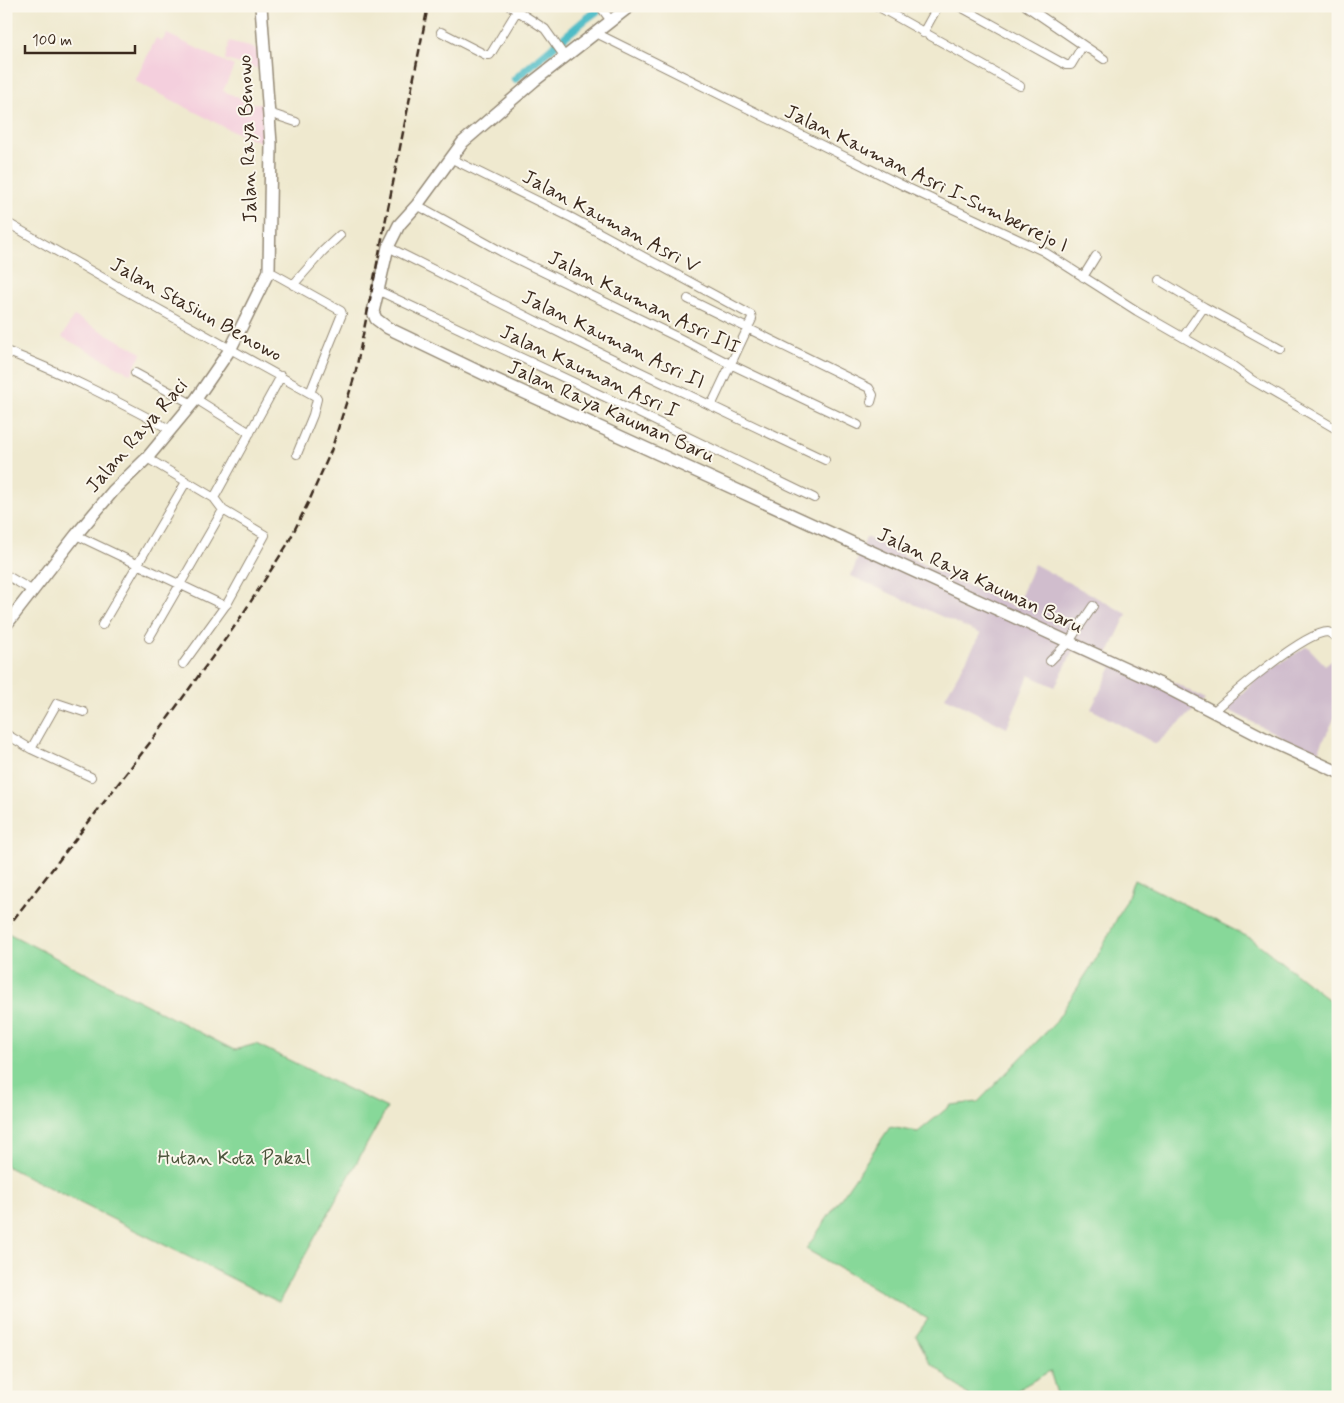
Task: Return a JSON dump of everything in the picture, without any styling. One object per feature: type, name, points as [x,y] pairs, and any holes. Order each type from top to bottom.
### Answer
[{"type":"street","name":"Jalan Raya Benowo","points":[[261,6],[272,154],[269,270]]},
{"type":"street","points":[[510,6],[545,29],[563,54]]},
{"type":"street","points":[[600,6],[611,21]]},
{"type":"street","name":"Jalan Raya Kauman Baru","points":[[630,6],[596,33],[563,54],[463,142],[450,158],[417,205],[399,225],[388,247],[373,312],[376,319],[388,328],[486,375],[1158,683],[1270,741],[1338,772]]},
{"type":"street","points":[[877,6],[1020,86]]},
{"type":"street","points":[[923,33],[938,6]]},
{"type":"street","points":[[959,6],[1067,66],[1071,65],[1083,44]]},
{"type":"street","points":[[1026,6],[1104,59]]},
{"type":"street","points":[[441,32],[486,55],[490,55],[517,11]]},
{"type":"street","name":"Jalan Kauman Asri I-Sumberrejo I","points":[[596,33],[906,187],[1043,251],[1137,311],[1234,366],[1252,380],[1338,430]]},
{"type":"street","points":[[269,113],[296,122]]},
{"type":"street","name":"Jalan Kauman Asri V","points":[[450,158],[572,218],[751,315],[752,319],[747,328]]},
{"type":"street","name":"Jalan Kauman Asri III","points":[[417,205],[504,253],[858,425]]},
{"type":"street","name":"Jalan Stasiun Benowo","points":[[6,222],[310,393]]},
{"type":"street","points":[[293,285],[340,235]]},
{"type":"street","name":"Jalan Kauman Asri II","points":[[388,247],[825,460]]},
{"type":"street","points":[[1083,277],[1096,256]]},
{"type":"street","points":[[269,270],[293,285],[340,309],[342,314],[310,393],[317,399],[313,415],[297,454]]},
{"type":"street","name":"Jalan Raya Raci","points":[[6,625],[76,535],[113,491],[147,458],[194,401],[231,348],[269,270]]},
{"type":"street","points":[[1160,280],[1281,349]]},
{"type":"street","name":"Jalan Kauman Asri I","points":[[377,290],[814,498]]},
{"type":"street","points":[[688,299],[869,388],[873,395],[870,402]]},
{"type":"street","points":[[1183,337],[1204,306]]},
{"type":"street","points":[[711,406],[747,328]]},
{"type":"street","points":[[6,351],[102,393],[171,430]]},
{"type":"street","points":[[135,372],[194,401],[250,433]]},
{"type":"street","points":[[214,498],[281,376]]},
{"type":"street","points":[[147,458],[214,498],[223,510],[265,536],[228,604],[182,664]]},
{"type":"street","points":[[102,625],[186,482]]},
{"type":"street","points":[[149,638],[223,510]]},
{"type":"street","points":[[76,535],[225,606]]},
{"type":"street","points":[[6,575],[33,591]]},
{"type":"street","points":[[1050,661],[1068,643],[1093,606]]},
{"type":"street","points":[[1213,712],[1246,683],[1314,635],[1328,632],[1338,638]]},
{"type":"street","points":[[31,748],[57,703],[84,712]]},
{"type":"street","points":[[6,734],[91,777]]},
{"type":"shaded area","points":[[167,34],[234,66],[223,91],[252,103],[267,105],[268,145],[230,130],[135,81],[156,38],[162,41]]},
{"type":"shaded area","points":[[229,41],[260,50],[260,69],[225,60]]},
{"type":"shaded area","points":[[74,316],[142,353],[131,374],[62,337]]},
{"type":"shaded area","points":[[866,537],[1016,608],[1034,564],[1127,614],[1108,654],[1176,683],[1205,700],[1156,744],[1091,709],[1112,667],[1073,651],[1055,687],[1029,675],[1007,728],[945,697],[981,634],[851,576]]},
{"type":"shaded area","points":[[1307,646],[1325,665],[1338,655],[1338,711],[1317,754],[1226,709],[1255,680]]},
{"type":"green space","points":[[1134,879],[1252,939],[1338,1007],[1338,1397],[1058,1397],[1050,1371],[1005,1397],[970,1397],[930,1362],[916,1336],[928,1319],[806,1249],[890,1127],[918,1132],[951,1105],[978,1102],[1054,1024],[1096,959],[1127,899]]},
{"type":"green space","name":"Hutan Kota Pakal","points":[[8,933],[234,1050],[256,1044],[387,1108],[279,1302],[6,1166],[6,935]]},
{"type":"waterway","points":[[515,79],[604,6]]},
{"type":"railway","points":[[6,929],[152,740],[237,623],[287,545],[310,499],[331,451],[355,375],[428,6]]}]
